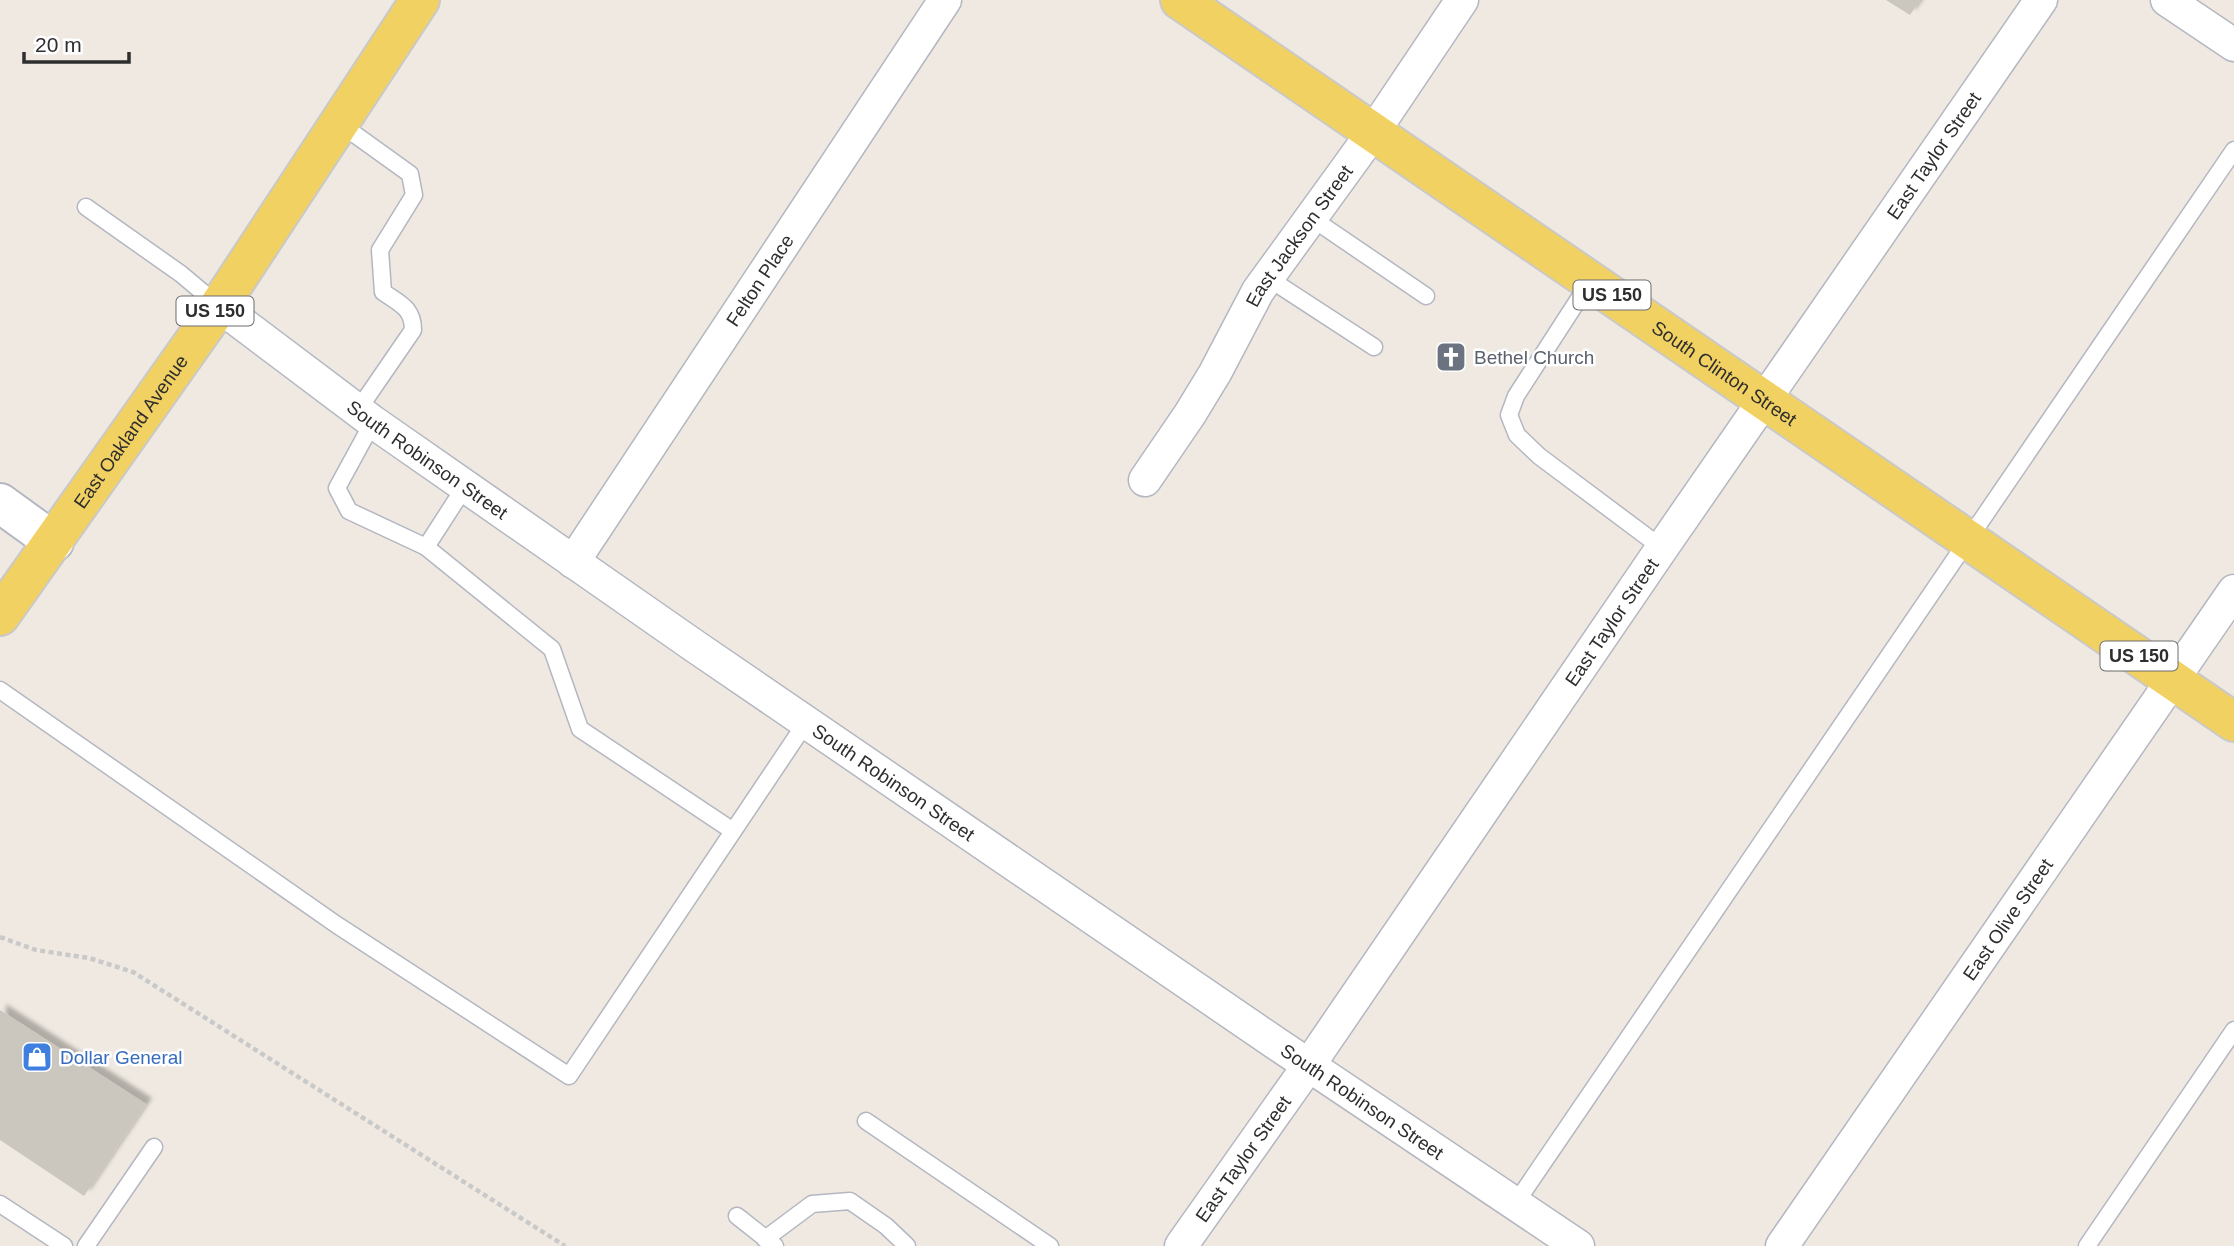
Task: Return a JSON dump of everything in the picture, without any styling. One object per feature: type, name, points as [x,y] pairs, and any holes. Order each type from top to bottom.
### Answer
[{"type":"main road","name":"East Oakland Avenue","points":[[0,616],[219,306],[420,0]]},
{"type":"main road","name":"South Clinton Street","points":[[1180,0],[2234,722]]},
{"type":"street","name":"Felton Place","points":[[573,562],[945,0]]},
{"type":"street","name":"East Jackson Street","points":[[1145,480],[1202,394],[1268,278],[1374,131],[1462,0]]},
{"type":"street","name":"East Taylor Street","points":[[1181,1246],[1309,1065],[2041,0]]},
{"type":"street","points":[[2167,0],[2234,45]]},
{"type":"street","name":"South Robinson Street","points":[[219,306],[365,416],[573,562],[1578,1246]]},
{"type":"street","points":[[0,503],[54,542]]},
{"type":"street","name":"East Olive Street","points":[[1782,1246],[2234,591]]},
{"type":"lane","points":[[339,123],[410,174],[414,195],[380,250],[383,292],[410,312],[413,330],[365,416],[337,488],[349,511],[426,547],[552,649],[580,729],[733,831]]},
{"type":"lane","points":[[1515,1204],[2234,149]]},
{"type":"lane","points":[[86,207],[181,274],[219,306]]},
{"type":"lane","points":[[1310,217],[1426,296]]},
{"type":"lane","points":[[1268,278],[1374,347]]},
{"type":"lane","points":[[1591,280],[1516,396],[1510,415],[1517,436],[1539,456],[1662,548]]},
{"type":"lane","points":[[426,547],[466,485]]},
{"type":"lane","points":[[0,690],[337,925],[569,1076],[807,721]]},
{"type":"lane","points":[[2087,1246],[2234,1030]]},
{"type":"lane","points":[[866,1121],[1049,1246]]},
{"type":"lane","points":[[86,1246],[154,1147]]},
{"type":"lane","points":[[737,1216],[770,1242],[812,1204],[850,1201],[886,1226],[907,1246]]},
{"type":"lane","points":[[0,1204],[64,1246]]},
{"type":"path","points":[[1,938],[36,950],[89,958],[133,972],[565,1246]]},
{"type":"building","points":[[1886,0],[1920,0],[1910,15]]},
{"type":"building","name":"Dollar General","points":[[0,1010],[146,1104],[84,1196],[0,1140]]},
{"type":"place","name":"Bethel Church","points":[[1451,357]]},
{"type":"place","name":"Dollar General","points":[[37,1057]]}]
